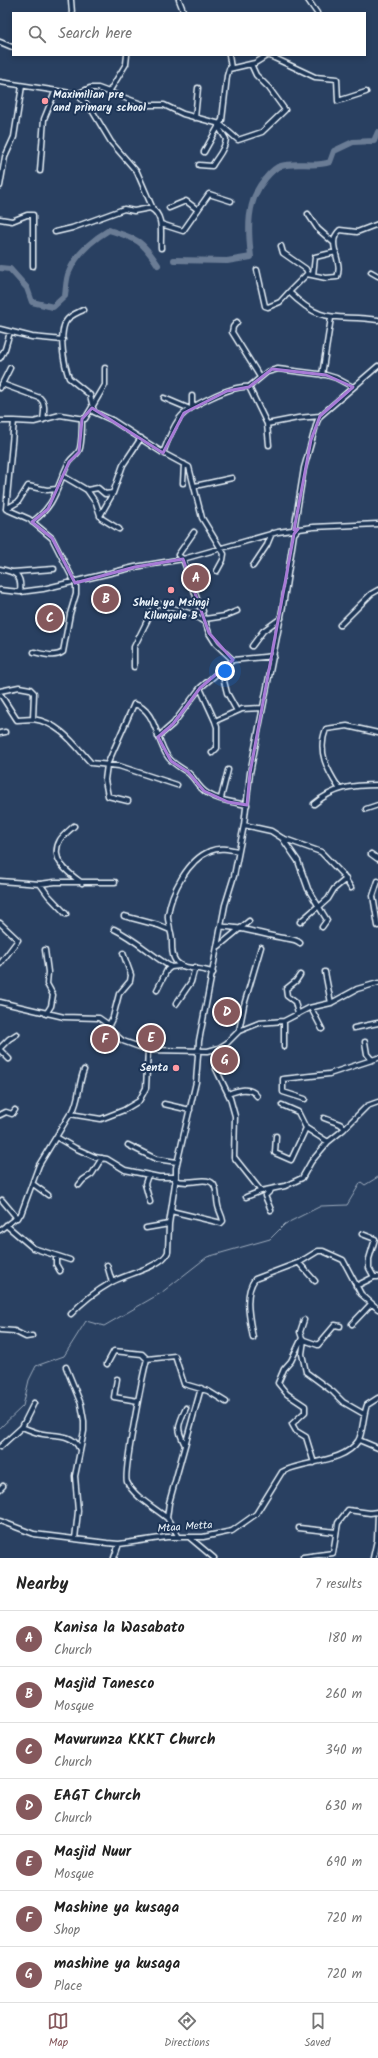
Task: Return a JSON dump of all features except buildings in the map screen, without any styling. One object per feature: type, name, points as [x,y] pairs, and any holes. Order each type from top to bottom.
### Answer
[{"type":"street","points":[[71,0],[72,12]]},
{"type":"street","points":[[179,0],[184,12]]},
{"type":"street","points":[[308,0],[316,12]]},
{"type":"street","points":[[0,42],[12,47]]},
{"type":"street","points":[[108,92],[126,64],[127,56]]},
{"type":"street","points":[[228,56],[231,68]]},
{"type":"street","points":[[204,152],[222,120],[227,72],[231,68],[251,64],[266,56]]},
{"type":"street","points":[[270,56],[315,77],[338,79],[338,101],[366,92]]},
{"type":"street","points":[[0,82],[55,92],[77,94],[94,87],[144,105],[164,105],[178,112],[219,125],[229,130],[236,139],[241,140],[262,132],[285,112],[284,106],[256,76],[251,64]]},
{"type":"street","points":[[0,186],[5,157],[14,137],[22,86]]},
{"type":"street","points":[[195,118],[198,88]]},
{"type":"street","points":[[40,171],[44,120],[55,92]]},
{"type":"street","points":[[77,94],[93,112],[111,142],[137,172],[161,224],[161,248]]},
{"type":"street","points":[[199,165],[212,166],[216,158],[224,149],[226,139],[219,125]]},
{"type":"street","points":[[161,224],[183,231],[210,194],[231,201]]},
{"type":"street","points":[[169,208],[186,201],[198,210]]},
{"type":"street","points":[[55,232],[72,228],[124,209],[134,211],[147,208],[153,209]]},
{"type":"street","points":[[308,214],[318,229],[334,243]]},
{"type":"street","points":[[0,220],[12,221],[26,215],[33,216],[33,266]]},
{"type":"street","points":[[282,246],[283,253],[311,274],[326,278],[337,277],[339,273],[334,238],[340,230],[357,232],[378,224]]},
{"type":"street","points":[[257,270],[265,306],[268,307],[280,302],[298,281],[311,274],[315,257],[336,252]]},
{"type":"street","points":[[371,272],[378,276]]},
{"type":"street","points":[[289,292],[310,309],[331,318],[378,320]]},
{"type":"street","points":[[83,310],[67,320],[65,323],[63,340],[69,378],[90,395],[94,412],[112,420],[191,469],[202,518],[221,547],[224,558],[217,571]]},
{"type":"street","points":[[322,375],[331,318]]},
{"type":"street","points":[[237,322],[233,327],[232,332],[260,377]]},
{"type":"street","points":[[0,329],[10,332],[63,340]]},
{"type":"street","points":[[0,358],[5,349],[10,332]]},
{"type":"street","points":[[71,1314],[80,1305],[112,1282],[156,1264],[167,1255],[170,1245],[170,1211],[176,1178],[177,1162],[196,1082],[199,1041],[212,970],[244,825],[250,773],[281,618],[294,534],[296,530],[304,468],[313,434],[320,416],[378,366]]},
{"type":"street","points":[[10,368],[1,386],[40,398],[44,402],[42,420]]},
{"type":"street","points":[[0,421],[34,422],[60,415],[82,419],[86,417],[105,385],[105,368]]},
{"type":"street","points":[[163,453],[172,430],[179,418],[191,408],[227,391],[240,387],[249,387],[272,369],[336,378],[353,387]]},
{"type":"street","points":[[249,387],[267,424],[269,445]]},
{"type":"street","points":[[191,408],[192,396]]},
{"type":"street","points":[[164,398],[191,408]]},
{"type":"street","points":[[267,424],[298,418],[320,416]]},
{"type":"street","points":[[32,522],[48,509],[54,499],[70,460],[80,448],[82,419]]},
{"type":"street","points":[[6,509],[8,477],[12,460],[14,421]]},
{"type":"street","points":[[100,516],[113,493],[121,469],[141,438]]},
{"type":"street","points":[[184,464],[184,483]]},
{"type":"street","points":[[63,476],[87,490],[96,503],[100,516],[119,529]]},
{"type":"street","points":[[195,486],[232,478]]},
{"type":"street","points":[[6,509],[18,502],[28,486],[47,490],[57,489]]},
{"type":"street","points":[[87,490],[98,488],[105,494],[113,493]]},
{"type":"street","points":[[6,509],[32,522],[52,538],[75,583],[76,594],[70,614],[63,652],[58,655],[34,652]]},
{"type":"street","points":[[0,590],[20,592],[75,583],[135,567],[183,559],[272,533],[378,524]]},
{"type":"street","points":[[194,532],[178,554],[183,559],[192,588],[216,644],[233,660]]},
{"type":"street","points":[[253,566],[267,545],[272,533]]},
{"type":"street","points":[[0,568],[13,572],[54,569]]},
{"type":"street","points":[[13,572],[21,583],[20,592]]},
{"type":"street","points":[[340,625],[371,594],[378,590]]},
{"type":"street","points":[[134,667],[134,647],[156,603],[192,614],[206,621],[225,616],[236,611]]},
{"type":"street","points":[[192,614],[203,611]]},
{"type":"street","points":[[252,646],[263,631],[281,618]]},
{"type":"street","points":[[158,737],[173,724],[200,688],[233,660],[274,656]]},
{"type":"street","points":[[224,681],[227,693],[238,711]]},
{"type":"street","points":[[33,719],[34,693],[30,688],[19,688],[0,693],[17,720],[33,719],[49,723],[74,743],[91,763],[119,766],[178,785]]},
{"type":"street","points":[[200,688],[216,721],[217,748],[212,753]]},
{"type":"street","points":[[128,801],[107,795],[105,780],[107,765],[134,704],[140,706],[148,713],[161,746],[173,763],[188,772],[202,790],[221,798],[247,805]]},
{"type":"street","points":[[216,721],[248,708],[262,708]]},
{"type":"street","points":[[339,788],[329,772],[323,757],[326,728],[347,726],[378,733]]},
{"type":"street","points":[[0,733],[5,732]]},
{"type":"street","points":[[221,798],[228,770]]},
{"type":"street","points":[[314,804],[325,794],[339,788],[378,785]]},
{"type":"street","points":[[366,809],[378,805]]},
{"type":"street","points":[[244,825],[270,831],[282,838],[320,852],[346,879],[351,888]]},
{"type":"street","points":[[74,826],[61,839],[57,850],[63,868],[83,883]]},
{"type":"street","points":[[282,838],[298,861],[308,889],[327,920],[322,927]]},
{"type":"street","points":[[180,966],[173,956],[168,919],[170,906],[181,880],[190,868],[210,851],[223,849],[238,851]]},
{"type":"street","points":[[371,854],[378,859]]},
{"type":"street","points":[[300,922],[328,899],[334,888],[346,879]]},
{"type":"street","points":[[0,881],[40,884],[55,882],[115,882]]},
{"type":"street","points":[[378,881],[373,896],[378,926]]},
{"type":"street","points":[[40,884],[66,914]]},
{"type":"street","points":[[124,916],[158,925],[170,930]]},
{"type":"street","points":[[218,946],[249,921]]},
{"type":"street","points":[[0,923],[18,940],[0,964]]},
{"type":"street","points":[[221,927],[240,929],[267,936],[294,940],[300,943]]},
{"type":"street","points":[[114,929],[128,936],[160,960],[171,966],[195,967],[212,970]]},
{"type":"street","points":[[0,1002],[68,1018],[99,1018],[109,1025],[111,1031],[123,1041],[148,1050],[199,1052],[219,1048],[231,1040],[238,1031],[261,947]]},
{"type":"street","points":[[45,950],[48,972],[47,984],[53,995],[51,1006],[46,1014]]},
{"type":"street","points":[[109,1025],[113,1017],[119,994],[130,980],[131,975],[122,953]]},
{"type":"street","points":[[157,990],[171,966]]},
{"type":"street","points":[[176,1004],[191,982],[195,967]]},
{"type":"street","points":[[325,972],[331,1003]]},
{"type":"street","points":[[298,1014],[295,1002],[287,996],[286,989],[296,981],[300,975]]},
{"type":"street","points":[[238,1031],[259,1023],[284,1021],[312,1008],[331,1003],[357,989],[378,983]]},
{"type":"street","points":[[312,1008],[322,1029]]},
{"type":"street","points":[[284,1021],[284,1046]]},
{"type":"street","points":[[354,1028],[378,1023]]},
{"type":"street","points":[[9,1059],[0,1049],[16,1034]]},
{"type":"street","points":[[365,1042],[367,1054],[372,1060]]},
{"type":"street","points":[[219,1048],[220,1054],[216,1069],[228,1094],[235,1116],[234,1158],[261,1190]]},
{"type":"street","points":[[72,1113],[100,1119],[124,1110],[138,1101],[146,1088],[148,1050]]},
{"type":"street","points":[[305,1099],[283,1092],[283,1079],[329,1074],[378,1058]]},
{"type":"street","points":[[0,1230],[21,1214],[39,1165],[72,1113],[79,1099],[80,1079],[84,1070]]},
{"type":"street","points":[[228,1094],[248,1090],[254,1092],[257,1096]]},
{"type":"street","points":[[246,1197],[261,1190],[272,1190],[292,1184],[302,1178],[311,1162],[328,1142],[345,1128],[367,1106],[378,1102]]},
{"type":"street","points":[[164,1104],[190,1110]]},
{"type":"street","points":[[282,1105],[298,1112],[306,1128],[328,1142]]},
{"type":"street","points":[[0,1115],[6,1112],[12,1114],[15,1110]]},
{"type":"street","points":[[324,1118],[340,1124],[345,1128]]},
{"type":"street","points":[[276,1136],[275,1153],[291,1160],[306,1128]]},
{"type":"street","points":[[56,1137],[75,1148],[102,1158],[126,1170],[162,1178],[176,1178],[187,1182],[205,1181],[213,1184],[217,1189],[217,1204],[223,1221],[221,1223],[170,1211]]},
{"type":"street","points":[[128,1145],[156,1159],[177,1162]]},
{"type":"street","points":[[79,1185],[83,1180],[92,1174],[102,1158]]},
{"type":"street","points":[[148,1175],[145,1186],[150,1202]]},
{"type":"street","points":[[33,1184],[48,1194]]},
{"type":"street","points":[[271,1210],[265,1196],[272,1190]]},
{"type":"street","points":[[2,1200],[17,1218]]},
{"type":"street","points":[[146,1228],[169,1224]]},
{"type":"street","points":[[6,1226],[33,1248],[70,1260]]},
{"type":"street","points":[[356,1286],[376,1277],[369,1268],[369,1259],[375,1239],[362,1234]]},
{"type":"street","points":[[253,1338],[248,1318],[251,1284],[255,1279],[299,1262],[318,1251],[323,1251],[343,1260],[351,1272],[356,1286],[361,1294],[378,1309]]},
{"type":"street","points":[[56,1256],[56,1264],[60,1271]]},
{"type":"street","points":[[299,1262],[315,1281]]},
{"type":"street","points":[[107,1265],[112,1282]]},
{"type":"street","points":[[352,1324],[372,1304]]},
{"type":"street","points":[[304,1320],[300,1332],[303,1339],[302,1354],[306,1372],[343,1402],[364,1414]]},
{"type":"street","points":[[303,1339],[318,1345],[335,1325],[340,1326]]},
{"type":"street","points":[[0,1330],[14,1331],[26,1337],[32,1336]]},
{"type":"street","points":[[303,1339],[291,1361],[280,1376],[278,1384],[288,1394],[305,1406],[304,1412],[292,1424],[296,1431],[306,1437],[314,1463]]},
{"type":"street","points":[[107,1364],[114,1351],[142,1354],[148,1359],[175,1356],[182,1382],[184,1384],[201,1388],[226,1402]]},
{"type":"street","points":[[148,1359],[138,1401],[126,1478],[133,1492],[167,1518],[179,1537]]},
{"type":"street","points":[[66,1367],[82,1410],[84,1431],[79,1448],[75,1485],[78,1511],[75,1539]]},
{"type":"street","points":[[117,1379],[114,1397],[138,1401]]},
{"type":"street","points":[[167,1518],[175,1476],[201,1388]]},
{"type":"street","points":[[378,1398],[369,1403],[364,1414],[359,1440],[378,1448]]},
{"type":"street","points":[[0,1447],[22,1427],[34,1403]]},
{"type":"street","points":[[185,1445],[178,1432],[178,1426],[186,1408]]},
{"type":"street","points":[[22,1427],[44,1434],[71,1438],[77,1443],[79,1448]]},
{"type":"street","name":"Mtaa Metta","points":[[0,1521],[27,1532],[119,1544],[149,1538],[203,1537],[232,1530],[256,1514],[282,1472],[341,1454],[352,1448],[359,1440]]},
{"type":"street","points":[[334,1558],[333,1553],[336,1532],[341,1517],[348,1510],[370,1514],[378,1512],[373,1558]]},
{"type":"street","points":[[299,1528],[336,1532]]},
{"type":"street","points":[[189,1537],[214,1558]]},
{"type":"street","points":[[114,1558],[119,1544]]},
{"type":"street","points":[[303,1556],[333,1553]]},
{"type":"highlighted area","points":[[272,369],[326,375],[353,387],[320,416],[311,440],[294,530],[298,529],[294,534],[250,773],[247,805],[228,802],[204,791],[188,772],[171,761],[158,737],[173,724],[200,688],[233,660],[209,633],[183,559],[135,567],[75,583],[52,538],[32,522],[48,509],[69,462],[79,452],[82,419],[92,408],[163,453],[184,413],[227,391],[249,387]]},
{"type":"waterway","points":[[174,260],[227,261],[251,257],[249,237],[251,206],[259,188],[274,169],[293,164],[324,164],[330,162],[334,151],[353,142],[374,141],[378,132]]},
{"type":"waterway","points":[[0,268],[10,269],[27,288],[32,302],[53,307],[65,296],[68,274],[76,259],[91,243],[109,230],[138,241],[158,265]]},
{"type":"waterway","points":[[0,1428],[23,1406],[29,1380],[36,1366],[64,1356],[86,1321],[104,1326],[161,1293],[207,1257],[270,1239],[285,1224],[321,1206],[347,1205],[361,1182],[365,1185],[378,1177]]},
{"type":"place","name":"Maximilian pre and primary school","points":[[45,101]]},
{"type":"place","name":"Kanisa la Wasabato","points":[[196,578]]},
{"type":"place","name":"Shule ya Msingi Kilungule B","points":[[171,590]]},
{"type":"place","name":"Masjid Tanesco","points":[[106,599]]},
{"type":"place","name":"Mavurunza KKKT Church","points":[[50,618]]},
{"type":"place","name":"EAGT Church","points":[[227,1012]]},
{"type":"place","name":"Masjid Nuur","points":[[151,1038]]},
{"type":"place","name":"Mashine ya kusaga","points":[[105,1039]]},
{"type":"place","name":"mashine ya kusaga","points":[[225,1060]]},
{"type":"place","name":"Senta","points":[[176,1068]]}]
